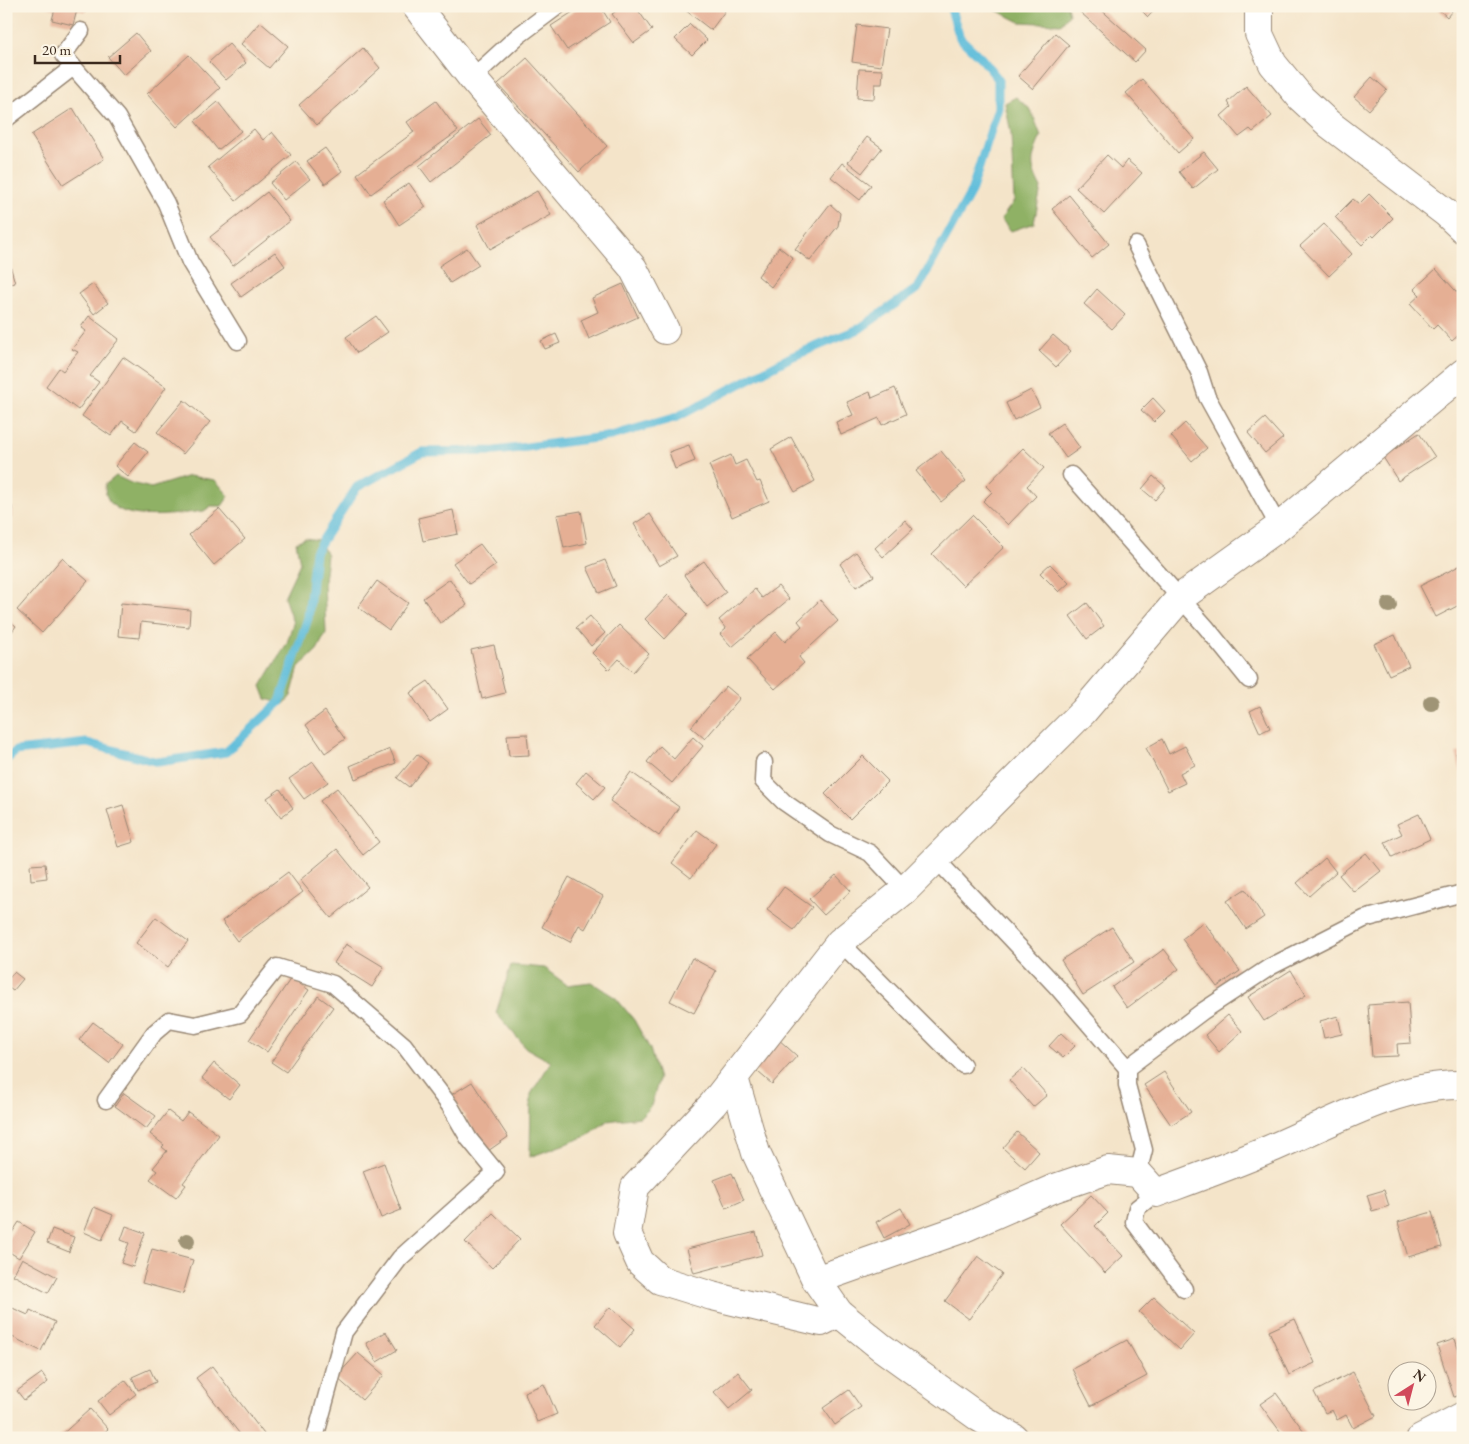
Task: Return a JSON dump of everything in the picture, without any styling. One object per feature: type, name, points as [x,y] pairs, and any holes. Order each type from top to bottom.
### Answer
[{"type":"street","points":[[416,6],[472,78],[633,268],[665,330]]},
{"type":"street","points":[[1259,6],[1259,34],[1273,64],[1301,98],[1329,124],[1446,213],[1463,229]]},
{"type":"street","points":[[839,1312],[821,1322],[712,1296],[660,1280],[640,1262],[627,1233],[635,1187],[713,1104],[840,942],[905,890],[1083,712],[1180,598],[1279,527],[1463,373]]},
{"type":"street","points":[[734,1078],[756,1152],[816,1280],[839,1312],[880,1347],[980,1418],[1014,1438]]},
{"type":"street","points":[[816,1280],[964,1228],[1054,1188],[1108,1170],[1138,1173],[1156,1193],[1268,1150],[1404,1091],[1444,1084],[1463,1085]]},
{"type":"street","points":[[1421,1438],[1463,1416]]},
{"type":"lane","points":[[472,78],[518,36],[558,6]]},
{"type":"lane","points":[[81,31],[63,55],[72,68],[117,117],[166,203],[190,262],[238,341]]},
{"type":"lane","points":[[6,119],[72,68]]},
{"type":"lane","points":[[1136,245],[1199,372],[1207,397],[1279,527]]},
{"type":"lane","points":[[1071,476],[1180,598],[1249,680]]},
{"type":"lane","points":[[764,762],[763,781],[784,802],[830,834],[870,853],[905,890]]},
{"type":"lane","points":[[936,858],[1057,987],[1127,1068],[1127,1085],[1144,1150],[1138,1173]]},
{"type":"lane","points":[[1127,1068],[1203,1011],[1270,967],[1364,919],[1463,894]]},
{"type":"lane","points":[[840,942],[964,1065]]},
{"type":"lane","points":[[106,1100],[154,1033],[169,1020],[195,1025],[240,1014],[277,967],[333,984],[404,1045],[450,1106],[469,1139],[496,1172],[400,1258],[344,1332],[315,1438]]},
{"type":"lane","points":[[1156,1193],[1137,1208],[1134,1222],[1184,1289]]},
{"type":"green space","points":[[992,6],[1067,6],[1069,14],[1061,24],[1020,22],[994,9]]},
{"type":"green space","points":[[1016,97],[1031,110],[1041,136],[1033,157],[1033,168],[1041,188],[1034,223],[1011,231],[1001,219],[1014,201],[1011,133],[1005,103]]},
{"type":"green space","points":[[116,476],[131,483],[151,488],[189,476],[215,480],[229,496],[222,506],[211,506],[204,511],[160,515],[129,513],[116,508],[108,499],[105,485]]},
{"type":"green space","points":[[305,538],[319,540],[327,555],[324,582],[326,633],[317,650],[299,667],[291,696],[284,704],[266,699],[261,686],[287,643],[293,623],[284,597],[300,563],[296,542]]},
{"type":"green space","points":[[511,965],[544,968],[567,985],[591,982],[616,998],[634,1020],[650,1049],[659,1079],[651,1106],[640,1117],[607,1121],[587,1136],[530,1157],[531,1094],[551,1062],[526,1048],[496,1013]]},
{"type":"building","points":[[45,6],[88,6],[86,12],[77,10],[73,25],[52,20],[55,9]]},
{"type":"building","points":[[582,6],[600,6],[610,22],[567,50],[551,26]]},
{"type":"building","points":[[623,6],[635,6],[652,30],[634,43],[612,14]]},
{"type":"building","points":[[680,6],[719,6],[725,11],[711,30]]},
{"type":"building","points":[[1083,6],[1097,6],[1146,50],[1135,62],[1079,11]]},
{"type":"building","points":[[1137,6],[1158,6],[1148,17]]},
{"type":"building","points":[[1435,6],[1456,6],[1447,17]]},
{"type":"building","points":[[260,22],[288,46],[269,68],[241,44]]},
{"type":"building","points":[[690,24],[707,40],[692,55],[675,39]]},
{"type":"building","points":[[857,25],[887,29],[881,66],[852,62]]},
{"type":"building","points":[[136,33],[151,51],[124,75],[108,57]]},
{"type":"building","points":[[1055,33],[1069,45],[1033,89],[1018,76]]},
{"type":"building","points":[[229,44],[246,63],[226,80],[209,62]]},
{"type":"building","points":[[363,48],[380,68],[317,125],[299,105]]},
{"type":"building","points":[[189,55],[220,88],[177,127],[147,94]]},
{"type":"building","points":[[527,58],[607,146],[579,172],[498,84]]},
{"type":"building","points":[[859,69],[883,70],[882,84],[875,84],[874,99],[857,98]]},
{"type":"building","points":[[1372,77],[1387,90],[1369,110],[1354,97]]},
{"type":"building","points":[[1142,79],[1194,139],[1178,153],[1126,93]]},
{"type":"building","points":[[1246,86],[1272,116],[1253,132],[1250,129],[1239,137],[1221,116],[1231,107],[1228,102]]},
{"type":"building","points":[[436,101],[458,131],[371,194],[357,174],[414,132],[407,122]]},
{"type":"building","points":[[218,102],[241,131],[218,150],[195,121]]},
{"type":"building","points":[[73,108],[104,159],[63,185],[31,135]]},
{"type":"building","points":[[478,119],[491,135],[431,182],[419,166]]},
{"type":"building","points":[[254,129],[263,140],[272,132],[291,155],[236,201],[208,167]]},
{"type":"building","points":[[867,137],[882,148],[862,173],[848,162]]},
{"type":"building","points":[[325,148],[342,171],[325,184],[307,161]]},
{"type":"building","points":[[1204,152],[1218,169],[1193,189],[1179,172]]},
{"type":"building","points":[[1107,155],[1121,168],[1127,160],[1142,173],[1104,214],[1076,188]]},
{"type":"building","points":[[296,162],[310,179],[284,200],[270,183]]},
{"type":"building","points":[[842,163],[871,185],[860,200],[831,177]]},
{"type":"building","points":[[409,183],[426,207],[399,225],[383,200]]},
{"type":"building","points":[[537,191],[551,215],[490,249],[477,225]]},
{"type":"building","points":[[267,192],[290,221],[233,266],[210,237]]},
{"type":"building","points":[[1369,194],[1393,218],[1374,237],[1372,235],[1362,245],[1335,217],[1353,199],[1359,204]]},
{"type":"building","points":[[1069,195],[1109,244],[1092,258],[1052,209]]},
{"type":"building","points":[[830,204],[840,213],[838,226],[810,261],[795,249]]},
{"type":"building","points":[[1324,224],[1352,254],[1329,276],[1300,246]]},
{"type":"building","points":[[779,247],[793,258],[771,287],[758,276]]},
{"type":"building","points":[[467,248],[479,265],[450,283],[439,266]]},
{"type":"building","points":[[275,252],[285,266],[241,297],[231,283]]},
{"type":"building","points":[[6,258],[8,258],[15,283],[6,285]]},
{"type":"building","points":[[1436,269],[1463,299],[1463,331],[1452,341],[1437,325],[1433,329],[1410,304],[1420,295],[1414,289]]},
{"type":"building","points":[[93,284],[108,303],[94,314],[79,294]]},
{"type":"building","points":[[623,284],[638,317],[589,339],[581,320],[598,312],[592,298]]},
{"type":"building","points":[[1097,289],[1125,315],[1112,329],[1084,304]]},
{"type":"building","points":[[89,316],[119,339],[90,376],[99,382],[78,410],[46,386],[59,368],[63,371],[78,352],[72,349],[86,331],[81,327]]},
{"type":"building","points":[[376,316],[388,332],[357,353],[346,337]]},
{"type":"building","points":[[556,334],[560,343],[545,349],[541,341]]},
{"type":"building","points":[[1053,335],[1071,351],[1056,367],[1039,351]]},
{"type":"building","points":[[123,357],[166,387],[136,431],[122,421],[111,436],[82,416]]},
{"type":"building","points":[[895,388],[906,414],[882,425],[879,418],[841,435],[836,422],[853,415],[847,402],[870,392],[872,398]]},
{"type":"building","points":[[1031,390],[1040,407],[1014,420],[1006,403]]},
{"type":"building","points":[[1153,398],[1165,411],[1154,422],[1141,410]]},
{"type":"building","points":[[184,400],[210,422],[183,454],[157,432]]},
{"type":"building","points":[[1265,418],[1283,438],[1265,453],[1248,433]]},
{"type":"building","points":[[1062,423],[1080,448],[1066,458],[1048,433]]},
{"type":"building","points":[[1185,423],[1207,448],[1192,461],[1171,436]]},
{"type":"building","points":[[1419,433],[1435,457],[1398,481],[1383,457]]},
{"type":"building","points":[[791,437],[815,481],[795,492],[771,449]]},
{"type":"building","points":[[135,442],[148,452],[128,477],[115,466]]},
{"type":"building","points":[[689,445],[695,461],[675,469],[669,452]]},
{"type":"building","points":[[1023,448],[1044,468],[1027,486],[1036,496],[1008,525],[983,501],[992,492],[986,486]]},
{"type":"building","points":[[941,451],[966,481],[941,502],[916,471]]},
{"type":"building","points":[[731,455],[735,465],[746,460],[757,482],[760,481],[769,501],[732,517],[709,465]]},
{"type":"building","points":[[1153,476],[1166,487],[1155,500],[1142,489]]},
{"type":"building","points":[[6,506],[12,506],[12,519],[6,519]]},
{"type":"building","points":[[219,509],[245,539],[214,565],[189,535]]},
{"type":"building","points":[[453,510],[458,534],[423,541],[418,518]]},
{"type":"building","points":[[581,511],[587,543],[564,548],[557,515]]},
{"type":"building","points":[[650,514],[677,556],[659,566],[634,524]]},
{"type":"building","points":[[972,515],[1004,547],[963,586],[932,554]]},
{"type":"building","points":[[905,520],[913,529],[883,557],[875,548]]},
{"type":"building","points":[[480,544],[496,565],[469,584],[453,563]]},
{"type":"building","points":[[856,552],[874,576],[856,587],[840,564]]},
{"type":"building","points":[[62,558],[88,581],[42,633],[17,610]]},
{"type":"building","points":[[605,560],[616,586],[599,593],[587,567]]},
{"type":"building","points":[[704,561],[726,592],[707,607],[684,575]]},
{"type":"building","points":[[1050,564],[1069,583],[1059,592],[1040,573]]},
{"type":"building","points":[[1463,564],[1463,603],[1436,617],[1420,586]]},
{"type":"building","points":[[450,579],[467,605],[440,623],[423,598]]},
{"type":"building","points":[[377,581],[408,603],[389,630],[358,607]]},
{"type":"building","points":[[778,586],[789,599],[732,647],[720,634],[726,629],[719,620],[755,589],[762,598]]},
{"type":"building","points":[[668,595],[688,614],[665,639],[645,619]]},
{"type":"building","points":[[820,600],[838,621],[799,657],[804,663],[775,689],[747,659],[776,632],[785,642],[802,626],[798,621]]},
{"type":"building","points":[[121,603],[190,610],[189,627],[141,622],[139,638],[118,636]]},
{"type":"building","points":[[1087,603],[1104,626],[1087,639],[1070,616]]},
{"type":"building","points":[[590,616],[605,633],[591,646],[576,628]]},
{"type":"building","points":[[6,618],[16,626],[6,640]]},
{"type":"building","points":[[619,625],[649,654],[633,672],[619,659],[609,670],[592,653]]},
{"type":"building","points":[[1395,635],[1409,666],[1389,675],[1374,644]]},
{"type":"building","points":[[494,645],[505,693],[482,699],[471,650]]},
{"type":"building","points":[[428,681],[448,709],[430,722],[410,693]]},
{"type":"building","points":[[726,686],[740,698],[705,739],[691,727]]},
{"type":"building","points":[[1260,706],[1270,728],[1260,733],[1250,711]]},
{"type":"building","points":[[325,711],[345,739],[325,753],[306,725]]},
{"type":"building","points":[[527,734],[529,755],[509,756],[507,735]]},
{"type":"building","points":[[693,737],[703,746],[672,783],[647,762],[660,746],[674,759]]},
{"type":"building","points":[[1162,739],[1169,754],[1185,746],[1195,765],[1180,773],[1185,783],[1168,791],[1146,748]]},
{"type":"building","points":[[390,749],[396,763],[355,779],[350,766]]},
{"type":"building","points":[[1463,752],[1463,776],[1462,776],[1456,753]]},
{"type":"building","points":[[417,754],[428,763],[409,787],[397,778]]},
{"type":"building","points":[[863,756],[888,781],[850,819],[825,794]]},
{"type":"building","points":[[313,762],[328,782],[304,799],[289,779]]},
{"type":"building","points":[[586,771],[605,787],[594,799],[576,783]]},
{"type":"building","points":[[631,772],[679,807],[659,836],[610,801]]},
{"type":"building","points":[[337,788],[379,842],[363,855],[320,801]]},
{"type":"building","points":[[280,789],[293,808],[281,817],[267,798]]},
{"type":"building","points":[[123,805],[134,842],[118,847],[107,810]]},
{"type":"building","points":[[1419,814],[1430,839],[1392,857],[1385,842],[1402,834],[1397,824]]},
{"type":"building","points":[[697,830],[716,844],[691,878],[672,863]]},
{"type":"building","points":[[337,849],[368,887],[331,918],[300,880]]},
{"type":"building","points":[[1366,853],[1381,871],[1354,892],[1339,875]]},
{"type":"building","points":[[1325,858],[1336,872],[1309,896],[1297,883]]},
{"type":"building","points":[[45,864],[47,878],[31,880],[30,865]]},
{"type":"building","points":[[288,872],[303,892],[237,941],[222,921]]},
{"type":"building","points":[[836,875],[851,891],[824,915],[809,899]]},
{"type":"building","points":[[569,877],[603,896],[585,929],[579,925],[570,942],[542,927]]},
{"type":"building","points":[[784,887],[812,907],[794,930],[767,910]]},
{"type":"building","points":[[1245,889],[1264,917],[1246,929],[1227,901]]},
{"type":"building","points":[[156,917],[188,941],[168,967],[136,943]]},
{"type":"building","points":[[1204,922],[1240,971],[1217,987],[1182,939]]},
{"type":"building","points":[[1112,927],[1134,962],[1083,995],[1061,960]]},
{"type":"building","points":[[346,944],[384,967],[372,987],[334,963]]},
{"type":"building","points":[[1164,949],[1179,969],[1127,1008],[1112,987]]},
{"type":"building","points":[[692,958],[716,971],[694,1013],[670,1001]]},
{"type":"building","points":[[1291,970],[1306,995],[1264,1021],[1248,997]]},
{"type":"building","points":[[14,972],[23,979],[13,991],[6,986],[6,982]]},
{"type":"building","points":[[291,978],[309,990],[267,1052],[249,1040]]},
{"type":"building","points":[[318,996],[333,1007],[286,1072],[271,1062]]},
{"type":"building","points":[[1408,1002],[1411,1043],[1397,1044],[1398,1056],[1372,1057],[1368,1005]]},
{"type":"building","points":[[1228,1015],[1242,1031],[1219,1052],[1205,1035]]},
{"type":"building","points":[[1338,1016],[1342,1034],[1324,1038],[1320,1021]]},
{"type":"building","points":[[93,1022],[123,1044],[109,1063],[79,1040]]},
{"type":"building","points":[[1061,1033],[1075,1046],[1063,1058],[1049,1046]]},
{"type":"building","points":[[777,1038],[797,1056],[772,1084],[752,1067]]},
{"type":"building","points":[[214,1063],[240,1085],[229,1099],[202,1078]]},
{"type":"building","points":[[1023,1068],[1047,1095],[1033,1107],[1009,1080]]},
{"type":"building","points":[[1164,1072],[1191,1112],[1171,1125],[1144,1085]]},
{"type":"building","points":[[472,1082],[508,1137],[488,1151],[451,1095]]},
{"type":"building","points":[[124,1093],[156,1116],[146,1129],[115,1106]]},
{"type":"building","points":[[168,1111],[181,1121],[188,1112],[219,1135],[183,1183],[186,1185],[176,1198],[150,1179],[157,1171],[153,1168],[167,1151],[162,1147],[164,1145],[150,1134]]},
{"type":"building","points":[[1017,1132],[1039,1152],[1025,1168],[1003,1148]]},
{"type":"building","points":[[384,1163],[401,1210],[381,1218],[363,1171]]},
{"type":"building","points":[[732,1173],[744,1200],[726,1208],[714,1180]]},
{"type":"building","points":[[1384,1190],[1389,1206],[1372,1211],[1367,1195]]},
{"type":"building","points":[[1091,1195],[1108,1213],[1095,1226],[1123,1256],[1105,1273],[1060,1224]]},
{"type":"building","points":[[94,1207],[113,1215],[102,1240],[84,1232]]},
{"type":"building","points":[[901,1208],[910,1224],[884,1238],[876,1222]]},
{"type":"building","points":[[1432,1212],[1442,1247],[1408,1257],[1398,1222]]},
{"type":"building","points":[[493,1213],[520,1239],[492,1268],[465,1242]]},
{"type":"building","points":[[19,1222],[35,1232],[19,1258],[6,1250],[6,1242]]},
{"type":"building","points":[[126,1226],[145,1233],[133,1267],[121,1263],[129,1243],[121,1240]]},
{"type":"building","points":[[52,1229],[74,1237],[69,1252],[47,1243]]},
{"type":"building","points":[[756,1232],[762,1255],[694,1273],[687,1249]]},
{"type":"building","points":[[152,1249],[193,1260],[183,1294],[142,1283]]},
{"type":"building","points":[[978,1256],[1002,1274],[969,1319],[945,1301]]},
{"type":"building","points":[[22,1258],[57,1277],[48,1293],[13,1275]]},
{"type":"building","points":[[1154,1297],[1194,1334],[1180,1350],[1139,1312]]},
{"type":"building","points":[[8,1306],[28,1315],[30,1310],[55,1322],[41,1351],[6,1334]]},
{"type":"building","points":[[610,1307],[635,1329],[620,1347],[595,1325]]},
{"type":"building","points":[[1295,1319],[1315,1363],[1289,1375],[1269,1331]]},
{"type":"building","points":[[386,1332],[397,1350],[377,1362],[366,1343]]},
{"type":"building","points":[[1455,1339],[1463,1364],[1463,1394],[1454,1397],[1437,1345]]},
{"type":"building","points":[[1127,1340],[1147,1376],[1091,1406],[1072,1369]]},
{"type":"building","points":[[358,1353],[384,1375],[362,1400],[336,1377]]},
{"type":"building","points":[[212,1366],[267,1438],[243,1438],[196,1378]]},
{"type":"building","points":[[150,1369],[156,1382],[138,1390],[132,1377]]},
{"type":"building","points":[[738,1372],[752,1390],[729,1409],[714,1392]]},
{"type":"building","points":[[1353,1372],[1376,1416],[1353,1428],[1346,1415],[1337,1420],[1332,1410],[1325,1413],[1314,1392]]},
{"type":"building","points":[[42,1373],[48,1382],[24,1400],[17,1391]]},
{"type":"building","points":[[125,1380],[136,1394],[109,1415],[98,1401]]},
{"type":"building","points":[[544,1384],[557,1414],[537,1422],[524,1392]]},
{"type":"building","points":[[849,1390],[861,1407],[835,1425],[823,1408]]},
{"type":"building","points":[[1276,1393],[1309,1438],[1285,1438],[1260,1404]]},
{"type":"building","points":[[90,1409],[108,1429],[98,1438],[58,1438]]},
{"type":"waterway","points":[[6,760],[16,751],[87,743],[158,762],[226,752],[280,702],[308,618],[315,552],[357,487],[422,452],[496,451],[611,436],[677,417],[791,357],[859,329],[918,288],[971,192],[998,108],[998,79],[982,59],[960,38],[950,6]]}]
